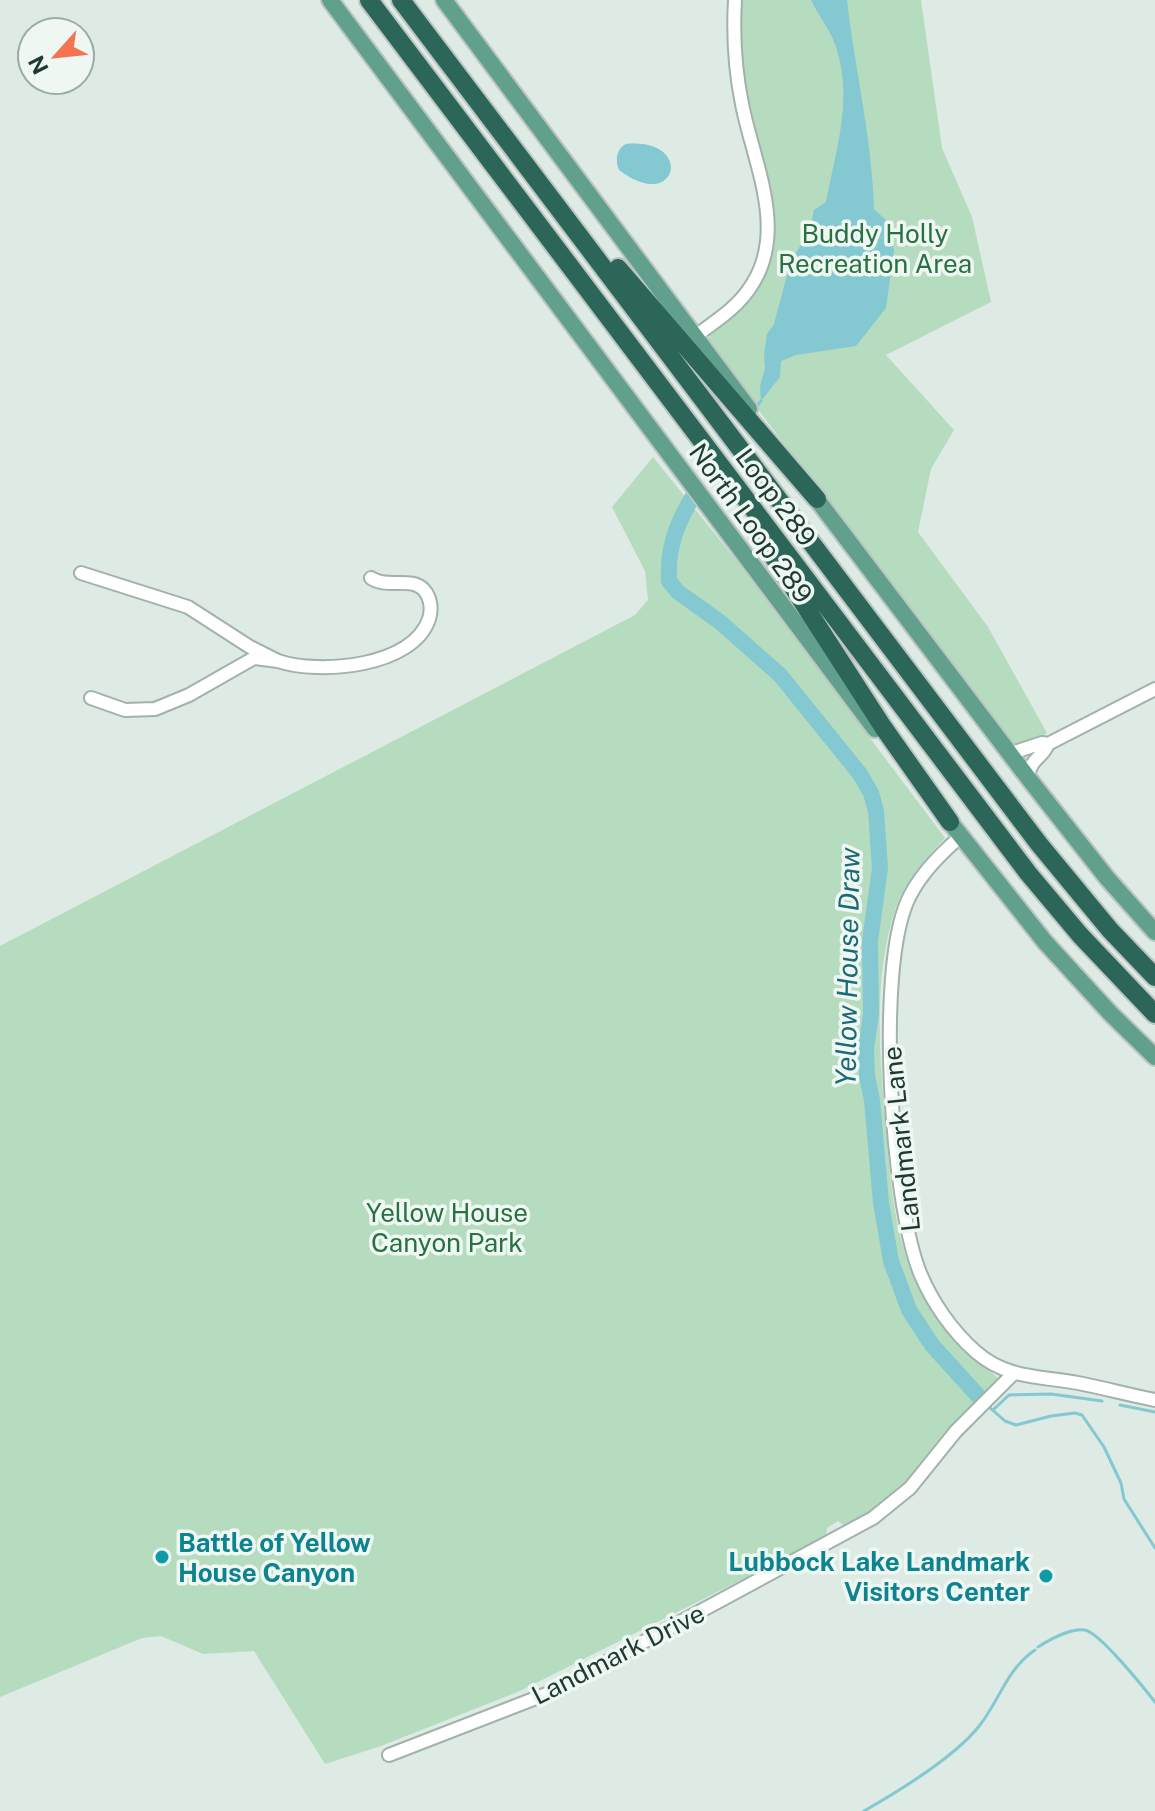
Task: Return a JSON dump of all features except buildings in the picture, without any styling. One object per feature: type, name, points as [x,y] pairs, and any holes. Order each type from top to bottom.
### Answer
[{"type":"highway","points":[[357,0],[459,121]]},
{"type":"highway","name":"Loop 289","points":[[369,0],[1028,873],[1080,935],[1155,1014]]},
{"type":"highway","name":"Loop 289","points":[[401,0],[1039,844],[1100,918],[1155,977]]},
{"type":"highway","points":[[410,0],[438,49]]},
{"type":"highway","points":[[520,157],[543,176],[616,266],[817,499]]},
{"type":"highway","points":[[709,452],[749,521],[862,695],[955,830]]},
{"type":"main road","name":"North Loop 289","points":[[330,0],[813,647],[955,830],[1045,942],[1155,1057]]},
{"type":"main road","points":[[444,0],[1027,778],[1155,932]]},
{"type":"street","points":[[694,337],[745,295],[760,269],[768,242],[767,212],[737,78],[735,0]]},
{"type":"street","points":[[81,573],[188,607],[250,647],[278,661]]},
{"type":"street","points":[[91,698],[125,710],[155,709],[189,695],[254,658],[310,668],[385,658],[417,639],[430,616],[431,605],[425,591],[414,584],[390,585],[371,578]]},
{"type":"street","points":[[1009,754],[1042,743],[1048,744],[1155,689]]},
{"type":"street","points":[[1027,778],[1032,762],[1046,751],[1048,744]]},
{"type":"street","name":"Landmark Lane","points":[[955,830],[943,851],[914,886],[898,928],[890,989],[891,1055],[904,1218],[919,1271],[933,1299],[974,1350],[1013,1374],[1155,1400]]},
{"type":"street","name":"Landmark Drive","points":[[389,1755],[549,1693],[873,1518],[902,1496],[956,1431],[1013,1374]]},
{"type":"green space","name":"Buddy Holly Recreation Area","points":[[741,0],[921,0],[942,148],[972,217],[991,302],[886,355],[954,430],[931,469],[918,532],[988,627],[1047,733],[1025,746],[1015,746],[708,344],[710,333],[740,307],[760,282],[771,258],[774,234],[767,181],[746,87]]},
{"type":"green space","name":"Yellow House Canyon Park","points":[[653,457],[740,565],[945,838],[905,888],[896,907],[883,962],[880,1018],[882,1076],[892,1193],[905,1254],[928,1305],[965,1349],[998,1378],[945,1432],[889,1500],[861,1520],[845,1526],[838,1521],[827,1528],[826,1536],[821,1540],[520,1691],[381,1746],[325,1764],[254,1651],[203,1654],[161,1636],[142,1638],[0,1697],[0,946],[635,615],[648,600],[645,571],[612,507]]},
{"type":"water","points":[[811,0],[847,0],[870,156],[874,209],[887,221],[894,250],[886,308],[856,346],[796,355],[781,361],[780,377],[761,401],[767,334],[774,324],[791,260],[810,231],[814,210],[826,202],[841,123],[843,84],[840,64],[833,38]]},
{"type":"water","points":[[626,144],[648,145],[662,151],[670,161],[670,171],[665,180],[655,184],[639,182],[619,170],[617,156]]},
{"type":"waterway","name":"Yellow House Draw","points":[[758,405],[761,401]]},
{"type":"waterway","name":"Yellow House Draw","points":[[692,498],[674,538],[669,581],[678,592],[720,622],[780,675],[860,774],[871,793],[876,811],[880,868],[870,941],[871,1014],[866,1049],[867,1076],[881,1203],[891,1261],[909,1310],[932,1345],[981,1399]]},
{"type":"waterway","points":[[993,1410],[1009,1395],[1051,1394],[1102,1401]]},
{"type":"waterway","points":[[1120,1405],[1155,1412]]},
{"type":"waterway","name":"Yellow House Draw","points":[[988,1406],[1005,1421],[1016,1425],[1051,1416],[1082,1415],[1104,1447],[1121,1483],[1124,1499],[1155,1548]]},
{"type":"waterway","name":"Yellow House Draw","points":[[1038,1647],[1067,1632],[1085,1630],[1092,1633],[1111,1650],[1155,1702]]},
{"type":"waterway","name":"Yellow House Draw","points":[[864,1811],[926,1772],[970,1737],[1017,1666],[1035,1650]]},
{"type":"place","name":"Battle of Yellow House Canyon","points":[[162,1557]]},
{"type":"place","name":"Lubbock Lake Landmark Visitors Center","points":[[1046,1576]]}]
